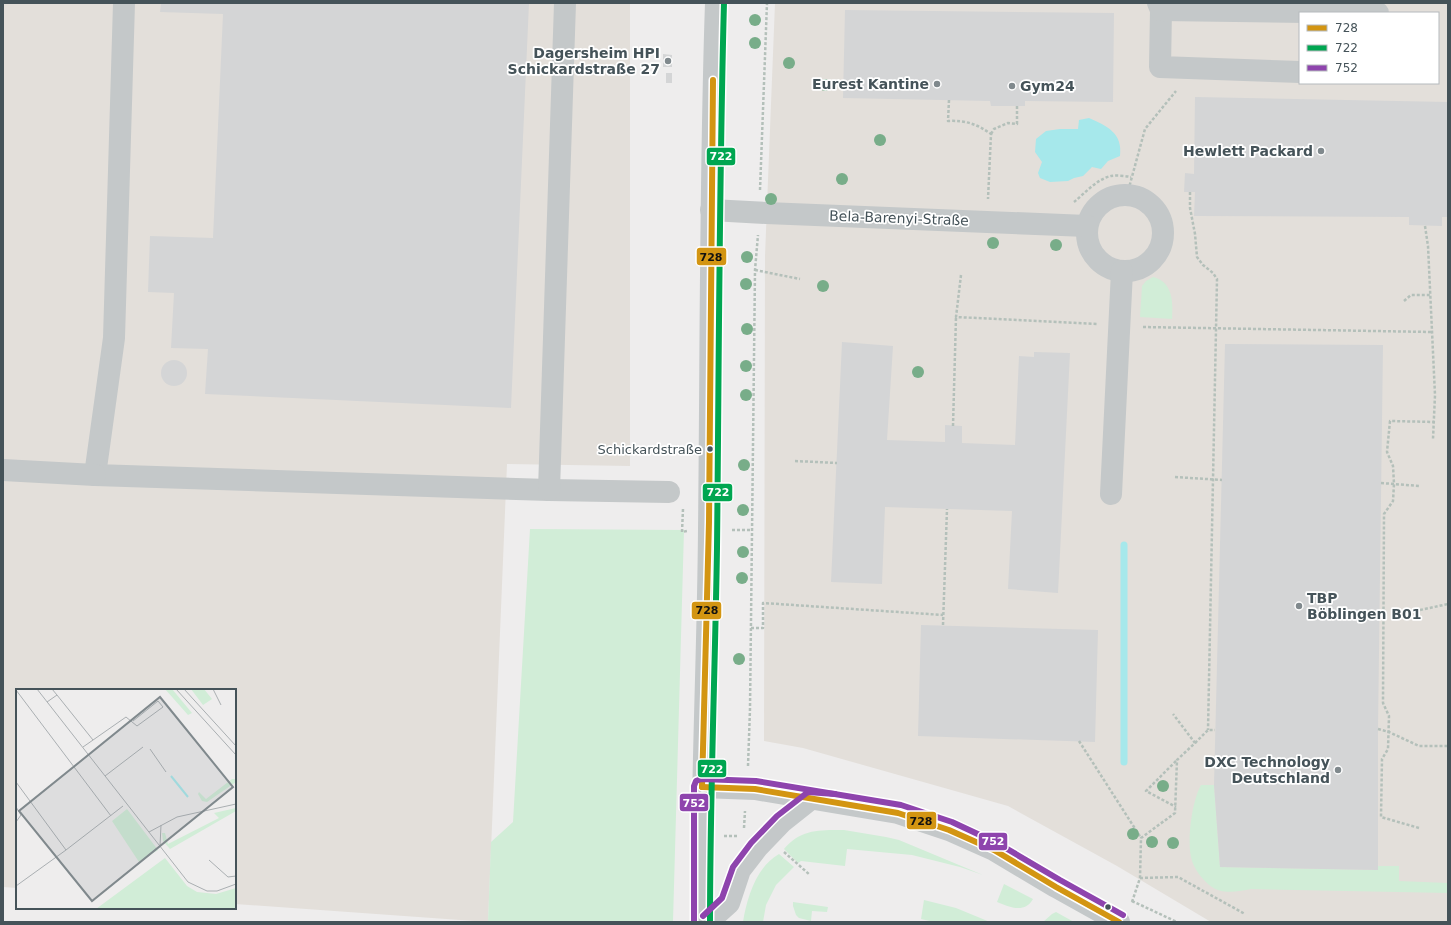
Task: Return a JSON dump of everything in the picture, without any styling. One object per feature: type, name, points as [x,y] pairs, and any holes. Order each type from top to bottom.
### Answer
[{"type":"street","points":[[95,475],[114,338],[124,3]]},
{"type":"street","points":[[550,490],[565,3]]},
{"type":"street","points":[[702,922],[702,787],[709,538],[711,210],[716,3]]},
{"type":"street","points":[[1299,72],[1160,67],[1160,7],[1342,12]]},
{"type":"street","points":[[1129,186],[1156,211],[1161,221],[1163,233],[1161,246],[1155,257],[1144,266],[1134,270],[1122,271],[1111,269],[1101,263],[1093,255],[1088,244],[1087,226],[1094,210],[1103,201],[1129,186]]},
{"type":"street","name":"Bela-Barenyi-Straße","points":[[711,210],[1087,226]]},
{"type":"street","points":[[1112,494],[1122,271]]},
{"type":"street","points":[[3,470],[95,475],[550,490],[670,492]]},
{"type":"street","points":[[702,787],[747,788],[898,813],[949,830],[994,850],[1056,887],[1124,914]]},
{"type":"street","points":[[708,922],[729,903],[740,870],[762,842],[782,822],[811,799]]},
{"type":"path","points":[[767,3],[760,212],[755,270],[750,709],[747,788],[743,836],[762,842],[810,876]]},
{"type":"path","points":[[1073,203],[1093,185],[1112,176],[1129,186],[1145,129],[1197,68]]},
{"type":"path","points":[[949,100],[948,121],[969,122],[980,126],[991,134]]},
{"type":"path","points":[[988,200],[991,134],[994,129],[1008,123],[1017,124],[1017,106]]},
{"type":"path","points":[[1176,808],[1146,791],[1208,730],[1217,279],[1197,257],[1195,234],[1190,208],[1190,192]]},
{"type":"path","points":[[1425,226],[1428,246],[1435,395],[1433,439]]},
{"type":"path","points":[[755,270],[800,279]]},
{"type":"path","points":[[953,426],[956,317],[961,275]]},
{"type":"path","points":[[1404,301],[1411,295],[1430,295]]},
{"type":"path","points":[[956,317],[1120,325],[1432,332]]},
{"type":"path","points":[[1419,828],[1381,817],[1382,759],[1388,749],[1390,716],[1383,702],[1384,514],[1393,501],[1393,466],[1387,452],[1390,422],[1434,422]]},
{"type":"path","points":[[795,461],[837,463]]},
{"type":"path","points":[[1175,478],[1222,480]]},
{"type":"path","points":[[1381,483],[1420,486]]},
{"type":"path","points":[[943,625],[947,509]]},
{"type":"path","points":[[751,628],[763,628],[763,603],[943,615]]},
{"type":"path","points":[[1420,610],[1448,604]]},
{"type":"path","points":[[1173,714],[1195,743]]},
{"type":"path","points":[[1208,730],[1215,730]]},
{"type":"path","points":[[1378,730],[1389,732],[1419,746],[1448,746]]},
{"type":"path","points":[[1079,742],[1142,838],[1140,878],[1132,901],[1124,914]]},
{"type":"path","points":[[1142,838],[1175,813],[1177,760]]},
{"type":"path","points":[[1140,878],[1178,877],[1245,914]]},
{"type":"path","points":[[1132,901],[1177,922]]},
{"type":"shaded area","points":[[3,3],[630,3],[630,466],[507,464],[488,922],[236,904],[236,689],[16,689],[16,888],[3,887]]},
{"type":"shaded area","points":[[775,3],[1448,3],[1448,922],[1211,922],[1117,866],[1008,806],[803,748],[764,741],[765,256]]},
{"type":"green space","points":[[1153,277],[1165,283],[1168,288],[1172,300],[1172,319],[1140,317],[1142,286],[1146,281]]},
{"type":"green space","points":[[530,529],[684,530],[673,922],[488,922],[491,842],[513,822]]},
{"type":"green space","points":[[1201,785],[1214,785],[1220,867],[1378,870],[1378,866],[1399,866],[1399,881],[1448,883],[1448,893],[1251,889],[1226,892],[1216,889],[1202,878],[1191,857],[1191,820],[1195,800]]},
{"type":"green space","points":[[826,830],[844,830],[899,840],[983,875],[960,867],[912,855],[847,849],[845,866],[801,861],[798,863],[784,849],[790,842],[804,834]]},
{"type":"green space","points":[[779,854],[794,867],[776,885],[766,905],[763,922],[743,922],[747,903],[754,884],[764,867]]},
{"type":"green space","points":[[1004,884],[1033,899],[1030,904],[1021,908],[1016,908],[997,902]]},
{"type":"green space","points":[[924,900],[956,908],[990,922],[934,922],[921,919]]},
{"type":"green space","points":[[793,902],[828,907],[827,912],[812,911],[811,921],[799,918],[796,915]]},
{"type":"green space","points":[[1056,912],[1074,922],[1043,922]]},
{"type":"water","points":[[1089,118],[1108,127],[1112,131],[1119,141],[1120,156],[1108,161],[1101,169],[1092,167],[1083,176],[1068,181],[1050,182],[1040,178],[1038,173],[1042,162],[1035,152],[1036,139],[1046,131],[1078,129],[1079,120]]},
{"type":"building","points":[[161,3],[529,3],[511,408],[205,394],[208,349],[171,348],[174,293],[148,292],[150,236],[213,238],[223,14],[160,12]]},
{"type":"building","points":[[845,10],[1114,13],[1113,102],[1025,101],[1025,106],[991,106],[990,101],[843,98]]},
{"type":"building","name":"Dagersheim HPI Schickardstraße 27","points":[[663,54],[672,55],[672,67],[663,67]]},
{"type":"building","points":[[666,73],[672,73],[672,83],[666,83]]},
{"type":"building","name":"Hewlett Packard","points":[[1195,97],[1448,102],[1448,217],[1442,217],[1442,226],[1409,225],[1409,217],[1194,216],[1195,192],[1184,192],[1185,173],[1194,174]]},
{"type":"building","points":[[842,342],[893,346],[887,440],[945,442],[945,425],[962,426],[962,443],[1015,445],[1019,356],[1034,357],[1034,352],[1070,353],[1058,593],[1008,589],[1012,511],[885,507],[882,584],[831,582]]},
{"type":"building","name":"TBP Böblingen B01","points":[[1225,344],[1383,345],[1378,729],[1378,870],[1220,867],[1214,785]]},
{"type":"building","points":[[174,360],[184,363],[187,373],[184,383],[174,386],[164,383],[161,373],[164,363]]},
{"type":"building","points":[[921,625],[1098,630],[1095,742],[918,736]]},
{"type":"waterway","points":[[1124,545],[1124,762]]},
{"type":"transit line","name":"722","points":[[710,922],[717,548],[720,207],[724,3]]},
{"type":"transit line","name":"728","points":[[702,787],[709,522],[713,80]]},
{"type":"transit line","name":"752","points":[[694,922],[694,786],[696,781],[701,779],[756,781],[901,805],[952,822],[997,843],[1123,915]]},
{"type":"transit line","name":"728","points":[[702,787],[755,789],[898,813],[949,830],[994,850],[1119,922]]},
{"type":"transit line","name":"752","points":[[703,916],[722,898],[733,867],[751,843],[777,816],[808,792],[835,794]]},
{"type":"place","name":"Dagersheim HPI Schickardstraße 27","points":[[668,61]]},
{"type":"place","name":"Eurest Kantine","points":[[937,84]]},
{"type":"place","name":"Gym24","points":[[1012,86]]},
{"type":"place","name":"Hewlett Packard","points":[[1321,151]]},
{"type":"place","name":"Schickardstraße","points":[[710,449]]},
{"type":"place","name":"TBP Böblingen B01","points":[[1299,606]]},
{"type":"place","name":"DXC Technology Deutschland","points":[[1338,770]]}]
